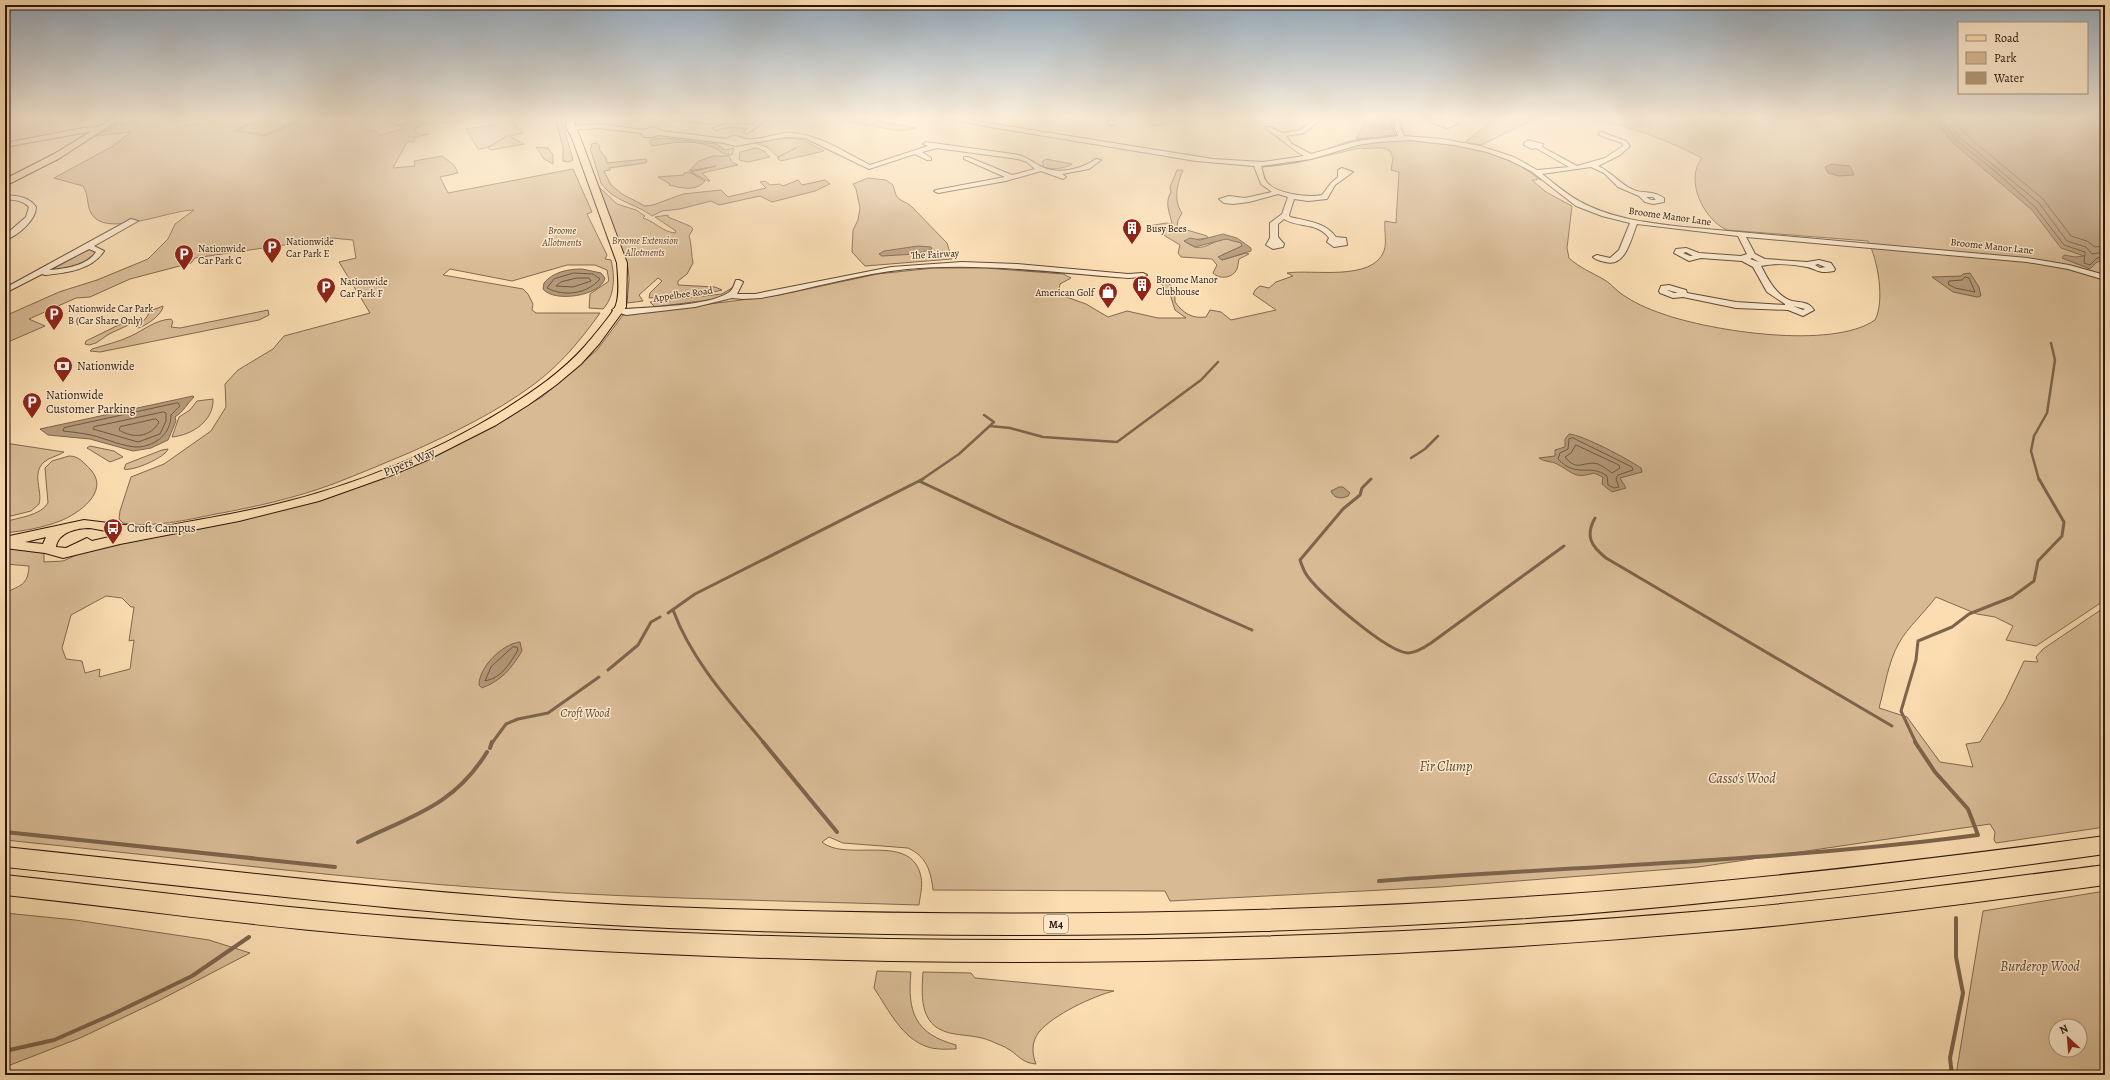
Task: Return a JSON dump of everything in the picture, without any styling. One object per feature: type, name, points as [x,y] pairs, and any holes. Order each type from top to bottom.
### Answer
[{"type":"highway","name":"M4","points":[[5,857],[328,893],[432,902],[666,917],[974,924],[1225,922],[1544,907],[1794,886],[1998,861],[2105,845]]},
{"type":"highway","points":[[5,885],[307,919],[508,935],[794,949],[973,953],[1298,948],[1555,935],[1820,912],[2105,875]]},
{"type":"main road","points":[[5,183],[35,167]]},
{"type":"main road","name":"Pipers Way","points":[[80,548],[157,531],[239,517],[305,500],[364,481],[442,448],[507,413],[554,381],[591,347],[608,325],[616,310],[622,304],[622,264],[588,167]]},
{"type":"main road","points":[[81,525],[95,526],[97,530],[95,534],[80,548],[62,553],[54,553],[49,549],[5,543],[81,525]]},
{"type":"main road","name":"Pipers Way","points":[[95,526],[118,530],[157,531]]},
{"type":"main road","points":[[49,549],[49,545],[53,538],[67,529]]},
{"type":"street","points":[[986,167],[1010,177]]},
{"type":"street","points":[[1038,167],[1061,175],[1088,167]]},
{"type":"street","points":[[1258,167],[1262,182],[1278,192],[1312,199],[1324,198],[1327,190],[1341,177]]},
{"type":"street","name":"Broome Manor Lane","points":[[1527,167],[1536,172],[1563,194],[1578,203],[1603,214],[1634,222],[1741,234],[1892,246],[2027,260],[2069,267],[2105,278]]},
{"type":"street","points":[[1536,172],[1581,167]]},
{"type":"street","points":[[1597,167],[1606,172],[1620,186],[1643,195]]},
{"type":"street","points":[[938,191],[1010,177],[1041,169]]},
{"type":"street","points":[[1243,200],[1263,197],[1278,192]]},
{"type":"street","points":[[1274,238],[1274,223],[1286,215],[1292,196]]},
{"type":"street","points":[[5,197],[27,200],[32,204],[33,208],[31,217],[5,238]]},
{"type":"street","points":[[1286,215],[1287,219],[1323,228],[1334,239]]},
{"type":"street","points":[[5,291],[134,221]]},
{"type":"street","points":[[1598,257],[1610,261],[1617,257],[1627,244],[1628,235],[1634,222]]},
{"type":"street","points":[[1683,295],[1721,303],[1790,306],[1770,290],[1756,265],[1748,258],[1741,234]]},
{"type":"street","points":[[40,273],[68,270],[91,261],[98,256],[100,251],[89,246]]},
{"type":"street","points":[[1698,255],[1748,258],[1810,265]]},
{"type":"street","points":[[1756,265],[1763,264],[1764,261]]},
{"type":"street","name":"The Fairway","points":[[731,295],[742,297],[772,294],[884,270],[949,264],[988,265],[1128,276],[1143,275]]},
{"type":"street","name":"Appelbee Road","points":[[616,310],[626,312],[712,301],[731,295],[738,288],[739,282]]},
{"type":"green space","name":"Broome Allotments","points":[[74,167],[455,167],[458,173],[440,177],[448,193],[573,169],[592,212],[587,214],[607,255],[605,259],[611,260],[613,273],[612,292],[603,309],[589,308],[590,294],[609,281],[607,270],[595,265],[567,265],[512,281],[450,269],[443,275],[523,289],[528,294],[533,304],[532,310],[536,313],[600,313],[569,352],[533,385],[504,405],[458,430],[411,452],[333,484],[275,502],[170,523],[146,525],[123,523],[119,519],[120,511],[131,477],[164,464],[211,431],[226,407],[225,384],[238,370],[273,349],[284,336],[370,313],[339,262],[356,258],[353,240],[332,238],[195,258],[191,263],[130,279],[90,297],[76,298],[29,319],[45,326],[8,342],[5,341],[5,325],[7,324],[5,323],[5,316],[59,292],[97,280],[148,259],[168,239],[175,224],[194,210],[128,223],[103,223],[95,218],[90,211],[83,186],[54,178]]},
{"type":"green space","points":[[596,167],[613,167],[609,168],[610,170],[604,171],[611,185],[622,194],[645,206],[653,205],[683,194],[721,190],[728,197],[766,188],[760,182],[765,181],[770,185],[780,184],[783,186],[798,180],[802,185],[825,180],[830,184],[815,191],[772,202],[760,196],[719,205],[711,201],[680,209],[662,211],[652,216],[618,198],[601,183]]},
{"type":"green space","points":[[693,167],[708,167],[689,171]]},
{"type":"green space","points":[[710,167],[727,167],[702,173],[710,181],[691,172]]},
{"type":"green space","points":[[1043,167],[1063,167],[1061,168],[1052,169]]},
{"type":"green space","points":[[1391,167],[1523,167],[1541,180],[1537,178],[1537,180],[1532,180],[1546,192],[1572,206],[1567,248],[1569,258],[1581,267],[1605,280],[1629,299],[1663,314],[1710,326],[1771,335],[1802,336],[1830,334],[1856,329],[1875,320],[1880,302],[1879,280],[1875,259],[1868,241],[1727,230],[1711,218],[1704,209],[1696,188],[1695,177],[1697,167],[2105,167],[2105,600],[2036,646],[2006,640],[2013,626],[1995,617],[1977,614],[1936,597],[1907,632],[1895,650],[1889,666],[1879,708],[1907,717],[1940,762],[1973,767],[1966,744],[1980,742],[2005,701],[2024,661],[2038,662],[2036,657],[2043,649],[2105,607],[2105,827],[1996,843],[1994,840],[1995,832],[1990,824],[1698,867],[1440,887],[1170,901],[1165,891],[933,890],[929,870],[919,855],[908,848],[843,843],[829,837],[822,842],[833,848],[847,850],[892,851],[905,855],[915,863],[922,880],[919,905],[682,898],[564,893],[445,885],[335,875],[5,840],[5,593],[23,584],[27,577],[29,566],[5,564],[5,548],[44,553],[44,562],[63,561],[90,549],[214,526],[334,495],[445,451],[542,397],[597,350],[623,315],[780,295],[877,274],[934,268],[986,268],[1063,274],[1071,278],[1060,284],[1058,294],[1086,304],[1108,317],[1127,311],[1158,318],[1186,318],[1175,310],[1169,291],[1159,282],[1168,283],[1171,285],[1175,294],[1175,302],[1178,306],[1188,314],[1196,317],[1206,317],[1210,310],[1221,312],[1231,320],[1276,310],[1253,294],[1256,289],[1260,286],[1269,288],[1276,282],[1293,276],[1287,273],[1355,271],[1367,267],[1377,261],[1384,251],[1385,221],[1396,223],[1399,172],[1391,170]],"holes":[[[106,596],[122,598],[131,607],[134,607],[129,641],[134,640],[130,669],[99,677],[100,669],[85,673],[82,661],[66,659],[62,648],[71,615]]]},
{"type":"green space","points":[[1177,170],[1183,170],[1177,192],[1179,208],[1182,213],[1178,220],[1177,227],[1207,236],[1208,238],[1184,241],[1195,247],[1206,246],[1227,239],[1241,243],[1242,246],[1222,255],[1222,260],[1246,253],[1249,254],[1239,259],[1237,269],[1233,274],[1226,277],[1219,277],[1213,273],[1217,265],[1212,259],[1181,257],[1178,253],[1180,245],[1149,226],[1166,223],[1172,224],[1168,208],[1168,200],[1171,192],[1170,187]]},
{"type":"green space","points":[[689,172],[705,181],[697,187],[683,188],[669,185],[670,184],[658,177],[684,175],[684,173]]},
{"type":"green space","points":[[868,178],[886,180],[893,185],[899,199],[910,205],[947,243],[952,259],[865,266],[852,252],[853,230],[858,220],[860,208],[856,189],[853,184]]},
{"type":"green space","name":"Broome Extension Allotments","points":[[598,186],[617,204],[636,210],[645,216],[643,218],[651,221],[666,231],[675,233],[676,231],[655,217],[668,215],[668,217],[690,226],[693,229],[689,236],[693,263],[687,274],[678,281],[678,285],[715,287],[722,290],[710,293],[649,298],[650,293],[662,281],[658,278],[639,295],[643,301],[627,303],[629,279],[628,268]]},
{"type":"green space","points":[[88,249],[92,249],[97,252],[76,266],[62,270],[51,269]]},
{"type":"green space","points":[[735,286],[730,293],[716,299],[655,307],[650,302],[722,294]]},
{"type":"green space","points":[[163,306],[160,313],[153,320],[137,328],[147,317],[150,311]]},
{"type":"green space","points":[[268,310],[269,315],[259,320],[100,352],[90,351],[136,334],[160,321],[171,319],[173,322],[171,327],[180,328]]},
{"type":"green space","points":[[133,318],[137,321],[109,334],[96,343],[89,345],[85,344],[86,341]]},
{"type":"green space","points":[[213,399],[210,414],[200,426],[180,436],[172,437],[179,417],[190,410],[197,401]]},
{"type":"green space","points":[[5,443],[64,452],[46,460],[40,467],[38,472],[40,494],[39,504],[31,511],[11,516],[5,510]]},
{"type":"green space","points":[[90,446],[114,451],[123,457],[110,462],[87,448]]},
{"type":"green space","points":[[168,449],[155,460],[141,466],[124,469],[126,464]]},
{"type":"green space","points":[[69,456],[76,457],[81,460],[91,470],[96,478],[97,486],[89,501],[83,508],[60,521],[46,526],[5,533],[5,522],[29,516],[40,511],[48,503],[45,468],[52,461]]},
{"type":"green space","name":"Burderop Wood","points":[[2105,891],[2105,1075],[1956,1075],[1983,911]]},
{"type":"green space","points":[[5,913],[75,920],[209,940],[250,953],[158,1001],[80,1038],[5,1067]]},
{"type":"green space","points":[[877,971],[911,972],[911,999],[913,1010],[917,1019],[923,1028],[931,1035],[956,1045],[956,1049],[938,1049],[928,1047],[919,1043],[903,1030],[890,1014],[874,988]]},
{"type":"green space","points":[[923,972],[971,973],[975,978],[1114,991],[1095,997],[1074,1007],[1045,1026],[1036,1036],[1033,1044],[1036,1064],[1025,1061],[1008,1049],[987,1039],[943,1031],[935,1026],[929,1020],[923,1003]]},
{"type":"water","points":[[1825,167],[1851,167],[1854,175],[1839,176],[1828,173]]},
{"type":"water","points":[[1982,167],[2105,167],[2105,261],[2097,262],[2090,269],[2062,258],[2064,255],[2075,257],[2084,256],[2061,248],[2032,210]]},
{"type":"water","points":[[1223,234],[1237,238],[1251,248],[1251,251],[1222,260],[1218,257],[1242,246],[1241,243],[1226,239],[1195,247],[1184,241],[1190,238],[1200,240]]},
{"type":"water","points":[[918,246],[931,247],[932,249],[916,254],[882,256],[879,254],[884,251]]},
{"type":"water","points":[[582,269],[601,273],[605,278],[602,284],[587,293],[577,296],[557,296],[543,289],[544,283],[552,276],[566,271]]},
{"type":"water","points":[[1970,273],[1979,287],[1981,296],[1977,297],[1953,292],[1932,277],[1961,276],[1963,274]]},
{"type":"water","points":[[194,397],[183,410],[175,417],[176,421],[168,440],[151,448],[133,451],[90,439],[48,435],[40,429]]},
{"type":"water","points":[[1569,434],[1584,438],[1626,459],[1641,468],[1642,472],[1620,478],[1626,488],[1612,492],[1602,484],[1603,477],[1594,473],[1587,475],[1574,474],[1557,464],[1539,458],[1555,456],[1555,450],[1565,447],[1565,439]]},
{"type":"water","points":[[1339,487],[1343,487],[1350,493],[1348,496],[1341,498],[1332,494],[1331,491]]},
{"type":"water","points":[[520,642],[522,651],[510,669],[501,678],[482,688],[479,685],[480,678],[487,664],[506,647]]},
{"type":"waterway","points":[[2039,480],[2031,451],[2034,436],[2047,413],[2055,360],[2051,343]]},
{"type":"waterway","points":[[990,426],[1010,428],[1043,437],[1117,442],[1201,380],[1218,362]]},
{"type":"waterway","points":[[921,480],[959,454],[994,422],[984,415]]},
{"type":"waterway","points":[[1411,458],[1425,449],[1438,436]]},
{"type":"waterway","points":[[1371,479],[1362,488],[1360,495],[1343,509],[1300,560],[1303,569],[1315,585],[1340,609],[1385,643],[1398,650],[1411,653],[1431,643],[1564,546]]},
{"type":"waterway","points":[[1916,743],[1901,711],[1916,660],[1918,641],[1952,627],[1969,614],[2012,597],[2034,581],[2038,561],[2062,536],[2064,522],[2039,479]]},
{"type":"waterway","points":[[668,613],[695,594],[919,481]]},
{"type":"waterway","points":[[919,481],[1011,524],[1252,630]]},
{"type":"waterway","points":[[1595,518],[1590,530],[1591,540],[1593,545],[1606,558],[1892,726]]},
{"type":"waterway","points":[[673,610],[690,646],[712,680],[764,743]]},
{"type":"waterway","points":[[608,670],[638,645],[651,622],[660,617]]},
{"type":"waterway","points":[[492,743],[506,724],[518,719],[548,713],[599,677]]},
{"type":"waterway","points":[[490,748],[492,742]]},
{"type":"waterway","points":[[763,742],[837,832]]},
{"type":"waterway","points":[[1379,881],[1754,857],[1903,844],[1978,835],[1968,809],[1935,772],[1915,742]]},
{"type":"waterway","points":[[358,842],[430,808],[446,797],[474,770],[487,752]]},
{"type":"waterway","points":[[5,832],[335,867]]},
{"type":"waterway","points":[[1952,1075],[1950,1058],[1963,993],[1956,957],[1956,918]]},
{"type":"waterway","points":[[5,1051],[54,1040],[111,1015],[192,976],[249,937]]},
{"type":"place","name":"Busy Bees","points":[[1132,245]]},
{"type":"place","name":"Nationwide Car Park E","points":[[272,264]]},
{"type":"place","name":"Nationwide Car Park C","points":[[184,271]]},
{"type":"place","name":"Broome Manor Clubhouse","points":[[1142,302]]},
{"type":"place","name":"Nationwide Car Park F","points":[[326,304]]},
{"type":"place","name":"American Golf","points":[[1108,309]]},
{"type":"place","name":"Nationwide Car Park B (Car Share Only)","points":[[54,331]]},
{"type":"place","name":"Nationwide","points":[[63,383]]},
{"type":"place","name":"Nationwide Customer Parking","points":[[32,419]]},
{"type":"place","name":"Croft Campus","points":[[113,545]]},
{"type":"park label","name":"Croft Wood","points":[[585,713]]},
{"type":"park label","name":"Fir Clump","points":[[1446,766]]},
{"type":"park label","name":"Casso's Wood","points":[[1742,778]]}]
